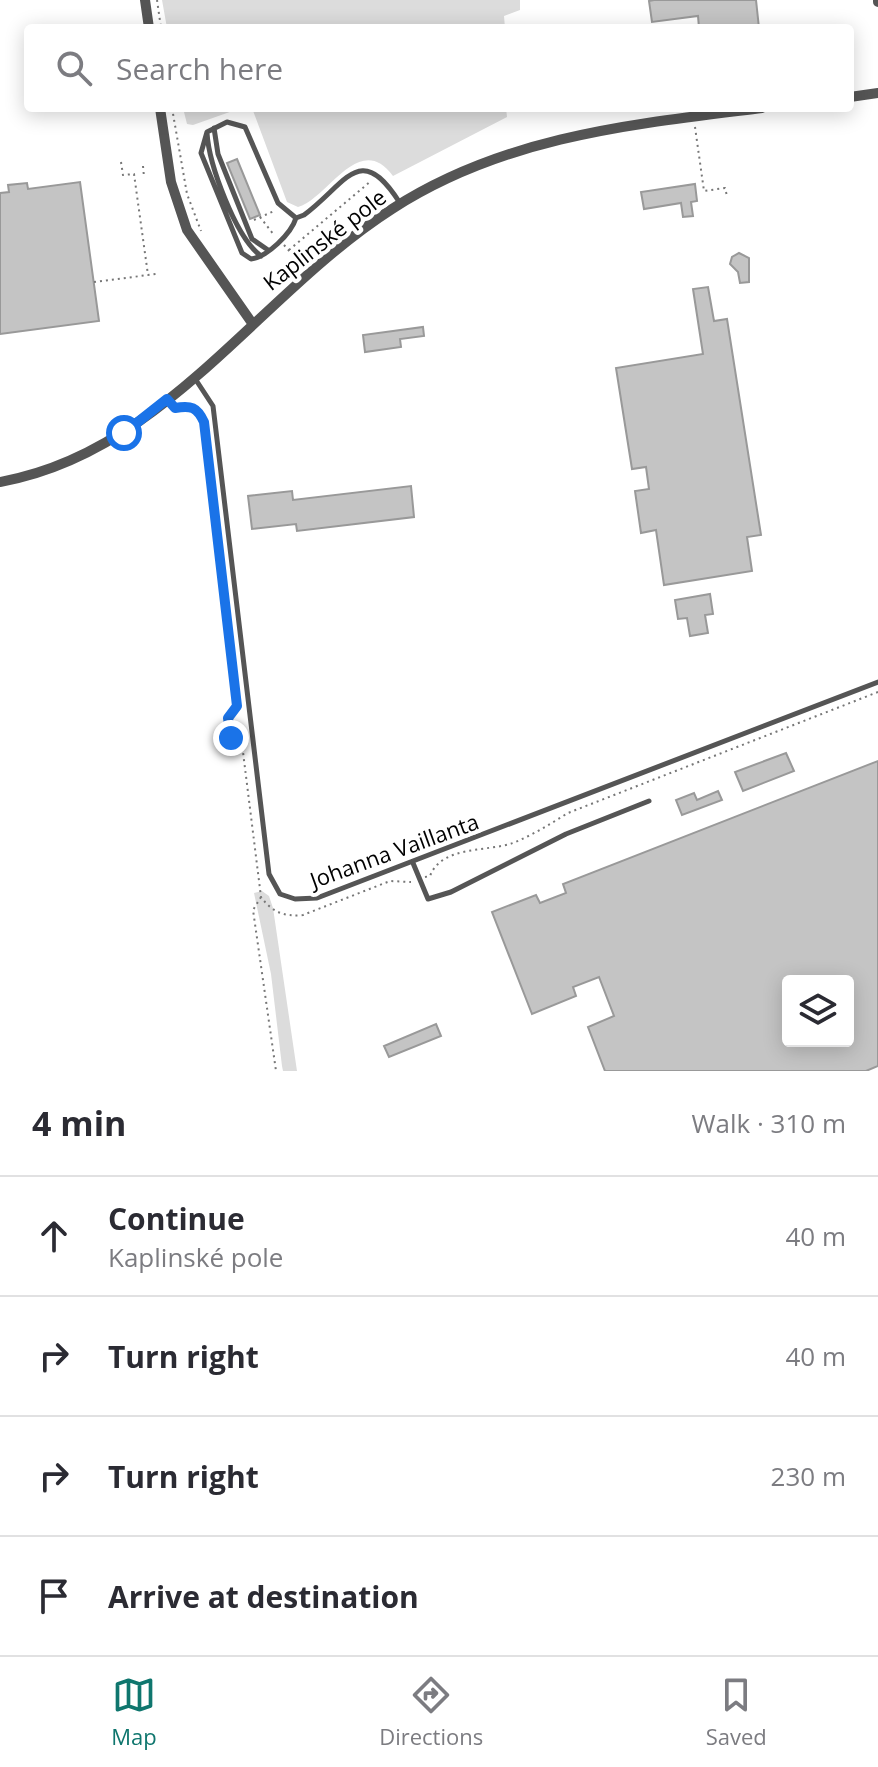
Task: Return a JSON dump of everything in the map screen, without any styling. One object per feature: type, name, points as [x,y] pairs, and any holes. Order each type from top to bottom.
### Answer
[{"type":"street","points":[[145,0],[148,24]]},
{"type":"street","points":[[854,96],[878,93]]},
{"type":"street","points":[[161,112],[171,182],[187,230],[252,323]]},
{"type":"street","name":"Kaplinské pole","points":[[0,482],[37,475],[83,457],[124,433],[167,399],[327,256],[400,204],[446,178],[527,146],[598,129],[731,112]]},
{"type":"lane","points":[[296,218],[281,206],[245,127],[227,122],[207,132],[201,153],[242,253],[251,259],[261,257],[290,230],[296,218],[304,215],[352,174],[363,169],[381,176],[400,204]]},
{"type":"lane","points":[[214,127],[218,154],[252,239],[268,250]]},
{"type":"lane","name":"Johanna Vaillanta","points":[[193,376],[213,406],[269,874],[280,894],[295,899],[317,898],[878,682]]},
{"type":"lane","points":[[413,863],[428,899],[451,892],[566,834],[649,801]]},
{"type":"path","points":[[157,0],[160,24]]},
{"type":"path","points":[[173,112],[187,194],[205,240]]},
{"type":"path","points":[[693,117],[704,191],[725,188],[727,196]]},
{"type":"path","points":[[121,162],[123,175],[134,174],[148,275]]},
{"type":"path","points":[[143,166],[144,177]]},
{"type":"path","points":[[289,250],[369,180],[377,186]]},
{"type":"path","points":[[245,223],[281,206]]},
{"type":"path","points":[[260,217],[301,264]]},
{"type":"path","points":[[94,282],[156,274]]},
{"type":"path","points":[[167,399],[175,408],[189,405],[199,411],[204,422],[237,706],[228,718],[231,738],[239,743],[243,752],[261,897],[253,910],[276,1071]]},
{"type":"path","points":[[261,897],[278,913],[303,915],[390,881],[408,884],[430,876],[439,862],[476,849],[509,845],[568,813],[878,692]]},
{"type":"shaded area","points":[[162,0],[520,0],[520,10],[504,16],[505,24],[166,24]]},
{"type":"shaded area","points":[[184,112],[230,112],[193,125],[187,124]]},
{"type":"shaded area","points":[[253,112],[506,112],[507,117],[393,176],[380,164],[368,160],[344,171],[298,207],[287,202]]},
{"type":"shaded area","points":[[262,891],[269,896],[273,908],[297,1071],[283,1071],[282,1066],[271,974],[254,893]]},
{"type":"building","points":[[756,0],[759,24],[699,24],[698,16],[652,22],[649,1]]},
{"type":"building","points":[[237,159],[260,215],[250,219],[227,163]]},
{"type":"building","points":[[80,182],[99,321],[0,334],[0,193],[9,192],[8,185],[27,183],[28,189]]},
{"type":"building","points":[[695,184],[697,201],[691,202],[693,216],[683,217],[681,203],[644,209],[641,192]]},
{"type":"building","points":[[739,253],[749,258],[749,282],[740,283],[738,272],[730,264],[732,257]]},
{"type":"building","points":[[708,287],[714,321],[727,319],[761,535],[747,537],[752,571],[664,585],[656,530],[641,533],[635,491],[649,489],[646,467],[632,469],[616,368],[703,354],[693,289]]},
{"type":"building","points":[[423,327],[424,336],[400,339],[401,347],[365,352],[363,335]]},
{"type":"building","points":[[411,486],[414,517],[297,531],[296,524],[252,529],[248,496],[292,491],[293,500]]},
{"type":"building","points":[[710,594],[713,614],[705,615],[708,633],[690,636],[687,618],[678,619],[675,600]]},
{"type":"building","points":[[786,753],[794,771],[743,791],[735,772]]},
{"type":"building","points":[[878,761],[878,1066],[866,1071],[605,1071],[588,1027],[614,1016],[599,977],[573,987],[576,996],[532,1014],[492,912],[536,895],[540,903],[566,893],[563,884]]},
{"type":"building","points":[[718,791],[722,800],[682,815],[676,800],[694,793],[697,800]]},
{"type":"building","points":[[436,1024],[441,1036],[389,1057],[384,1046]]},
{"type":"route","points":[[124,433],[167,399],[175,408],[189,405],[199,411],[204,422],[237,706],[228,718],[231,738]]}]
